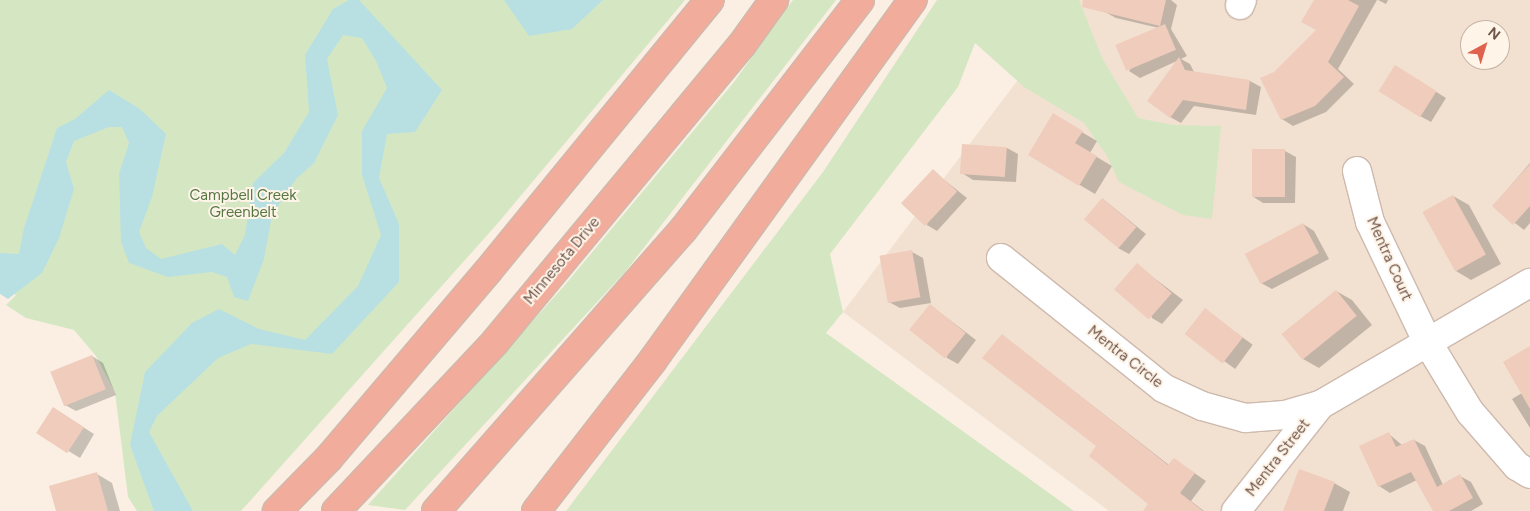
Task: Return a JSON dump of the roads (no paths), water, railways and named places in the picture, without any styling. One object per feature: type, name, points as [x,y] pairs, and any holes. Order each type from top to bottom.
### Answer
[{"type":"highway","points":[[276,511],[328,458],[488,271],[710,0]]},
{"type":"highway","name":"Minnesota Drive","points":[[344,502],[495,342],[741,46],[774,0]]},
{"type":"highway","points":[[436,511],[683,230],[860,0]]},
{"type":"highway","points":[[536,511],[659,352],[913,0]]},
{"type":"street","name":"Mentra Court","points":[[1357,172],[1370,222],[1428,343],[1470,412],[1517,466],[1530,474]]},
{"type":"street","name":"Mentra Circle","points":[[1001,258],[1163,388],[1194,403],[1245,418],[1285,415],[1320,405],[1428,343]]},
{"type":"street","points":[[1428,343],[1530,283]]},
{"type":"street","name":"Mentra Street","points":[[1236,511],[1320,405]]},
{"type":"water","points":[[349,0],[359,0],[442,90],[415,132],[387,134],[379,178],[399,224],[399,282],[332,354],[251,344],[218,358],[157,416],[149,432],[193,511],[154,511],[130,445],[145,372],[192,323],[219,309],[259,329],[305,340],[358,286],[381,235],[362,175],[362,131],[387,88],[376,61],[362,38],[343,35],[327,59],[338,115],[314,163],[296,179],[272,215],[264,259],[248,301],[234,297],[227,277],[212,272],[168,277],[129,263],[121,242],[119,174],[129,143],[122,127],[109,127],[74,141],[66,162],[74,189],[59,238],[42,273],[8,299],[0,294],[0,253],[19,254],[24,228],[57,128],[75,119],[109,90],[140,109],[166,134],[152,197],[139,232],[146,248],[161,259],[222,244],[235,255],[245,235],[253,183],[284,153],[309,112],[305,55],[333,9]]},
{"type":"water","points":[[504,0],[603,0],[572,29],[529,36]]},
{"type":"park label","name":"Campbell Creek Greenbelt","points":[[243,204]]}]
